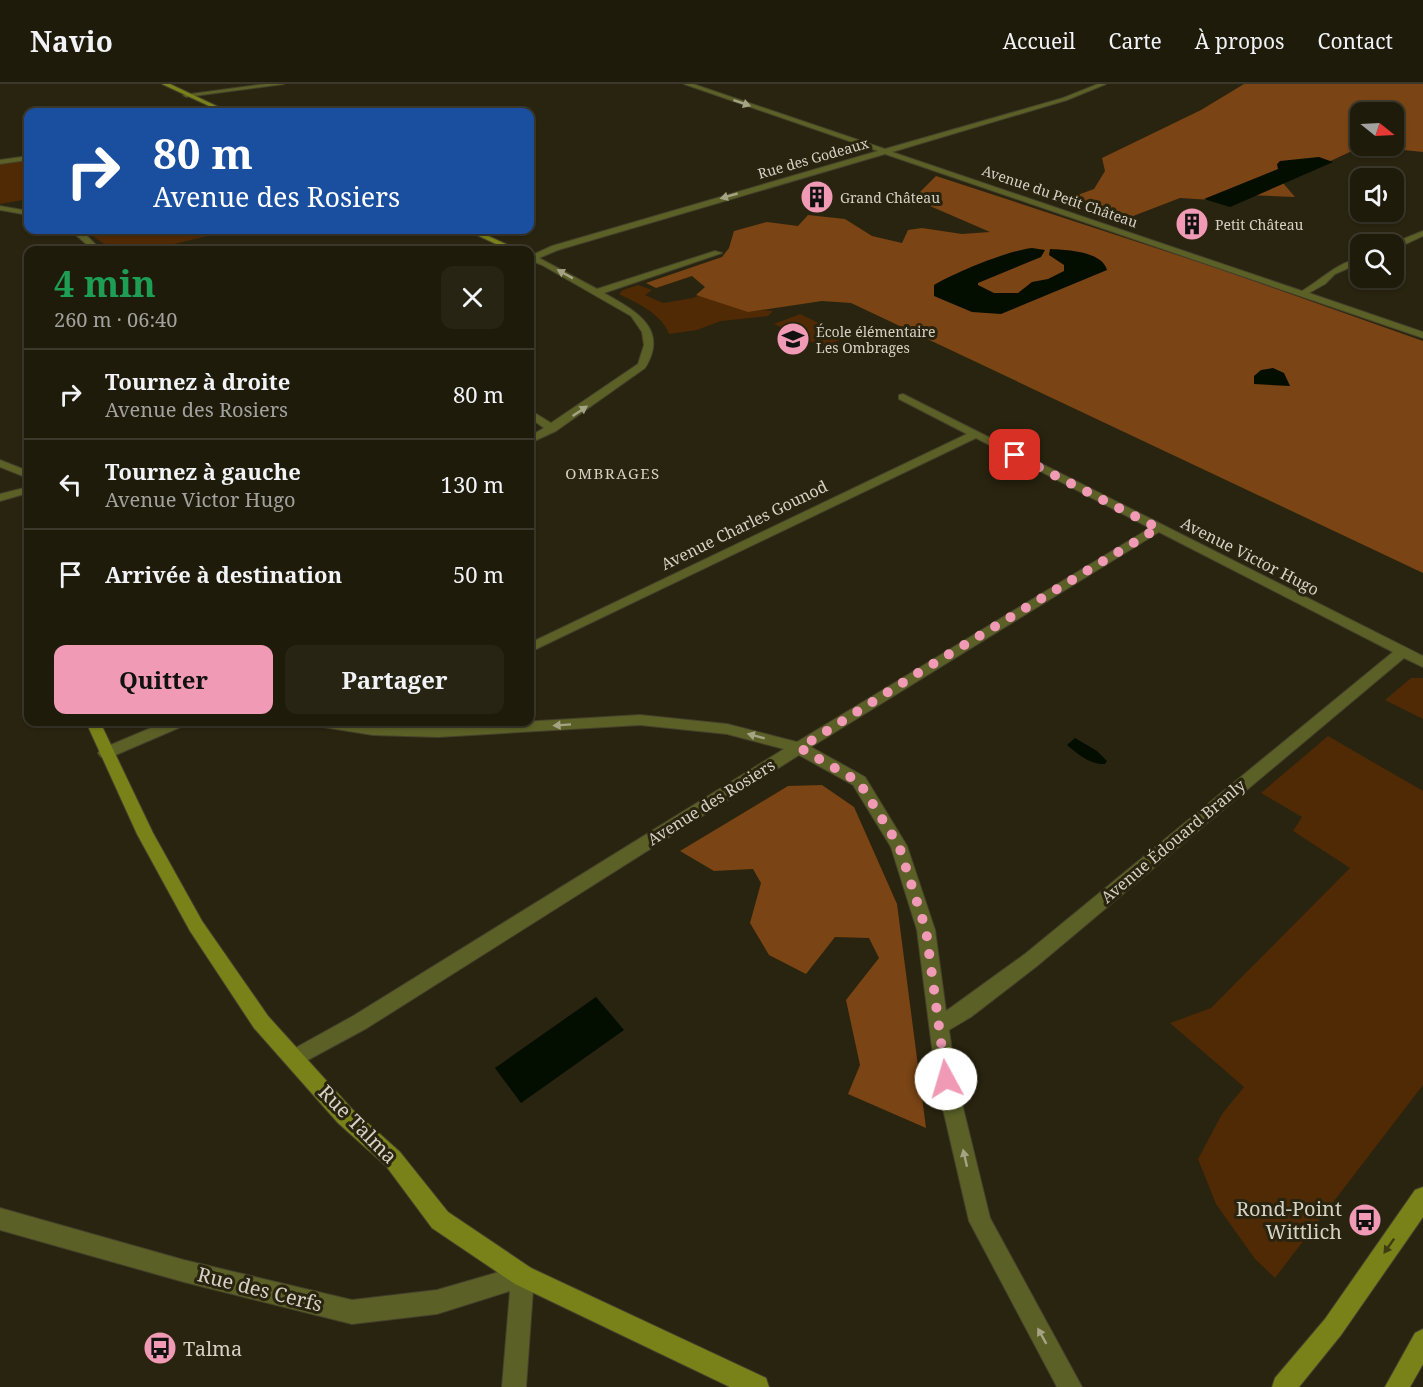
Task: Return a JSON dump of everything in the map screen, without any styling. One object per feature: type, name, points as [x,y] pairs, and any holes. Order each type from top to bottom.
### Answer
[{"type":"main road","points":[[165,84],[215,107]]},
{"type":"main road","points":[[479,234],[506,246]]},
{"type":"main road","name":"Rue Talma","points":[[95,726],[145,834],[196,926],[261,1022],[345,1116],[393,1158],[440,1220],[522,1276],[757,1387]]},
{"type":"main road","points":[[1284,1387],[1333,1327],[1423,1198]]},
{"type":"main road","points":[[1397,1387],[1423,1341]]},
{"type":"street","points":[[190,96],[281,84]]},
{"type":"street","name":"Avenue du Petit Château","points":[[687,84],[1423,335]]},
{"type":"street","name":"Rue des Godeaux","points":[[534,256],[555,248],[886,150],[1056,102],[1103,84]]},
{"type":"street","points":[[190,96],[252,87]]},
{"type":"street","points":[[215,107],[218,98],[235,91]]},
{"type":"street","points":[[0,162],[24,159]]},
{"type":"street","points":[[0,208],[24,212]]},
{"type":"street","points":[[1404,242],[1423,233]]},
{"type":"street","points":[[80,234],[93,246]]},
{"type":"street","points":[[598,292],[718,253]]},
{"type":"street","points":[[534,259],[598,292],[634,314],[644,323],[650,344],[649,355],[642,366],[552,429],[534,438]]},
{"type":"street","points":[[1304,293],[1322,282],[1332,272],[1350,264]]},
{"type":"street","name":"Avenue Victor Hugo","points":[[903,398],[1423,662]]},
{"type":"street","points":[[534,416],[552,429]]},
{"type":"street","name":"Avenue Charles Gounod","points":[[534,646],[974,435]]},
{"type":"street","points":[[0,464],[24,473]]},
{"type":"street","points":[[0,498],[24,491]]},
{"type":"street","name":"Avenue des Rosiers","points":[[295,1058],[360,1022],[918,673],[1158,528]]},
{"type":"street","name":"Avenue Édouard Branly","points":[[940,1025],[964,1011],[1031,960],[1402,652]]},
{"type":"street","points":[[380,726],[438,732],[640,720],[727,729],[800,748],[859,782],[899,846],[926,930],[946,1079],[980,1221],[1070,1387]]},
{"type":"street","points":[[106,753],[169,726]]},
{"type":"street","name":"Rue des Cerfs","points":[[0,1219],[184,1271],[352,1312],[437,1302],[522,1276]]},
{"type":"street","points":[[514,1387],[522,1276]]},
{"type":"shaded area","points":[[1244,84],[1423,84],[1423,152],[1404,150],[1404,102],[1350,102],[1350,152],[1283,183],[1295,197],[1249,195],[1228,201],[1180,198],[1128,218],[1064,200],[1094,189],[1105,171],[1102,158],[1201,110]]},
{"type":"shaded area","points":[[1319,157],[1333,162],[1230,207],[1204,199],[1278,169],[1277,164],[1280,161]]},
{"type":"shaded area","points":[[24,160],[24,200],[0,204],[0,164]]},
{"type":"shaded area","points":[[936,176],[1220,269],[1423,341],[1423,573],[851,303],[822,301],[748,312],[696,295],[705,287],[692,276],[656,288],[646,283],[722,257],[729,248],[734,231],[767,222],[798,226],[808,215],[845,219],[872,236],[902,243],[908,230],[922,228],[962,234],[990,232],[923,203],[919,193]]},
{"type":"shaded area","points":[[90,234],[216,234],[166,246],[107,246]]},
{"type":"shaded area","points":[[1032,248],[1045,250],[1041,257],[978,283],[978,285],[994,293],[1018,293],[1032,282],[1048,279],[1064,271],[1064,265],[1049,255],[1050,249],[1091,255],[1104,264],[1107,270],[1001,314],[972,312],[934,296],[934,285],[968,268]]},
{"type":"shaded area","points":[[638,285],[652,290],[645,295],[663,303],[693,298],[702,294],[745,309],[773,311],[768,316],[721,321],[697,330],[669,334],[655,315],[619,294],[623,290]]},
{"type":"shaded area","points":[[800,314],[848,337],[822,347],[774,324]]},
{"type":"shaded area","points":[[1273,368],[1284,373],[1290,386],[1254,384],[1254,376],[1261,370]]},
{"type":"shaded area","points":[[1411,678],[1423,678],[1423,719],[1385,700]]},
{"type":"shaded area","points":[[1328,736],[1423,791],[1423,1085],[1275,1278],[1255,1259],[1216,1204],[1198,1159],[1222,1114],[1244,1087],[1170,1023],[1211,1008],[1350,868],[1293,831],[1302,817],[1261,793]]},
{"type":"shaded area","points":[[1075,738],[1097,751],[1107,761],[1105,764],[1089,761],[1067,745]]},
{"type":"shaded area","points":[[822,785],[854,807],[897,904],[926,1128],[848,1094],[860,1065],[846,1000],[879,958],[869,938],[835,937],[806,974],[769,955],[750,923],[761,883],[753,869],[714,871],[680,851],[788,786]]},
{"type":"shaded area","points":[[596,997],[624,1030],[521,1103],[495,1068]]},
{"type":"place","name":"Grand Château","points":[[817,197]]},
{"type":"place","name":"Petit Château","points":[[1192,224]]},
{"type":"place","name":"École élémentaire Les Ombrages","points":[[793,339]]},
{"type":"place","name":"Rond-Point Wittlich","points":[[1365,1220]]},
{"type":"place","name":"Talma","points":[[160,1348]]},
{"type":"district","name":"OMBRAGES","points":[[613,473]]},
{"type":"route","points":[[946,1079],[926,930],[899,846],[859,782],[800,748],[918,673],[1158,528],[1015,455]]}]
